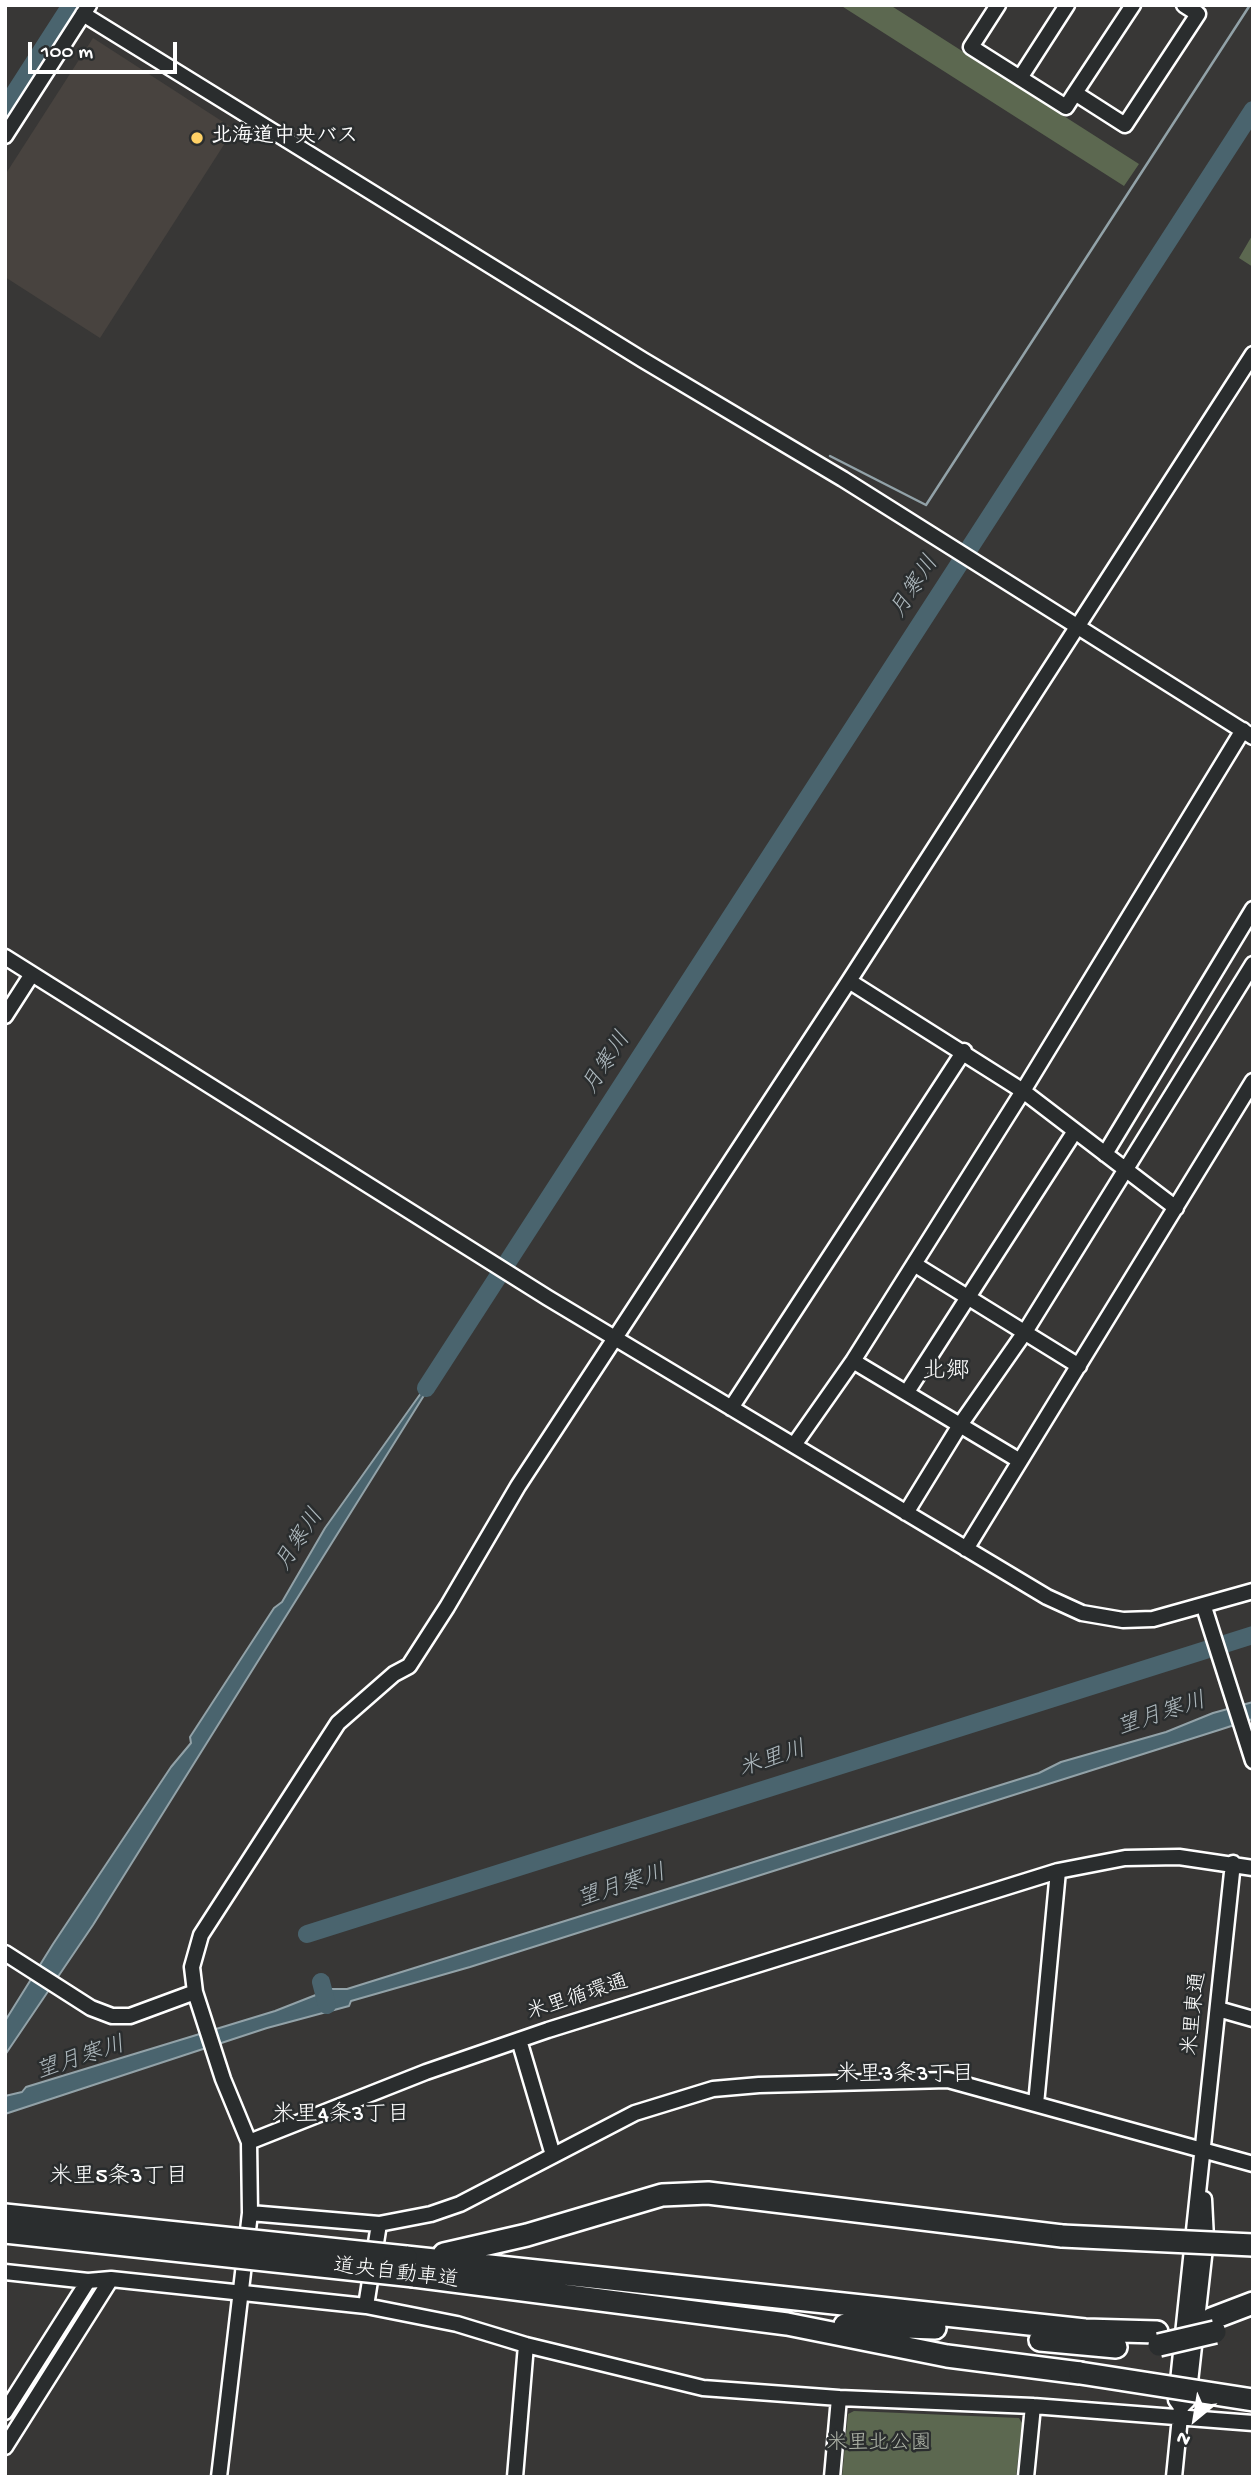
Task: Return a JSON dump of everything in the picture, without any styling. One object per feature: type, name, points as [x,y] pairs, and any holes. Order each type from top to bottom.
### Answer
[{"type":"highway","points":[[413,2264],[515,2238],[662,2195],[697,2194],[1069,2237],[1148,2250],[1253,2258]]},
{"type":"highway","name":"道央自動車道","points":[[5,2216],[413,2264],[787,2324]]},
{"type":"highway","name":"道央自動車道","points":[[5,2232],[413,2264]]},
{"type":"highway","points":[[1069,2237],[1253,2245]]},
{"type":"highway","points":[[413,2264],[1158,2338]]},
{"type":"highway","points":[[1213,2326],[1253,2303]]},
{"type":"highway","points":[[787,2324],[928,2328],[1084,2345],[1158,2338],[1253,2317]]},
{"type":"highway","points":[[787,2324],[947,2356],[1041,2369],[1253,2388]]},
{"type":"highway","points":[[1080,2373],[1253,2400]]},
{"type":"street","points":[[998,5],[971,47],[1066,107],[1133,5]]},
{"type":"street","points":[[1020,79],[1067,5]]},
{"type":"street","points":[[1075,93],[1125,125],[1198,14],[1184,5]]},
{"type":"street","points":[[5,136],[86,10],[1248,734],[853,1361],[794,1445]]},
{"type":"street","points":[[219,2477],[250,2213],[249,2142],[223,2079],[197,1998],[192,1967],[201,1935],[338,1723],[408,1665],[447,1607],[517,1486],[849,981],[1253,354]]},
{"type":"street","points":[[1105,1154],[1253,909]]},
{"type":"street","points":[[5,957],[537,1292],[1048,1597],[1082,1613],[1104,1619],[1153,1619],[1204,1607],[1253,1591]]},
{"type":"street","points":[[906,1513],[960,1426],[1025,1332],[1253,964]]},
{"type":"street","points":[[5,1016],[32,974]]},
{"type":"street","points":[[849,981],[964,1051],[1023,1091],[1176,1208]]},
{"type":"street","points":[[731,1408],[964,1051]]},
{"type":"street","points":[[966,1549],[1253,1081]]},
{"type":"street","points":[[907,1392],[1075,1130]]},
{"type":"street","points":[[914,1264],[1079,1366]]},
{"type":"street","points":[[853,1361],[1020,1461]]},
{"type":"street","points":[[1204,1607],[1251,1756]]},
{"type":"street","name":"米里循環通","points":[[249,2142],[426,2072],[519,2040],[1058,1871],[1125,1858],[1179,1857],[1253,1868]]},
{"type":"street","name":"米里東通","points":[[1174,2477],[1181,2412],[1176,2400],[1233,1863]]},
{"type":"street","points":[[1036,2104],[1058,1871]]},
{"type":"street","points":[[11,1956],[91,2008],[112,2016],[130,2016],[197,1998]]},
{"type":"street","points":[[1218,2009],[1253,2019]]},
{"type":"street","points":[[519,2040],[553,2155]]},
{"type":"street","points":[[250,2213],[379,2224],[431,2214],[460,2204],[635,2113],[676,2098],[713,2089],[760,2085],[948,2080],[1253,2164]]},
{"type":"street","points":[[366,2306],[379,2224]]},
{"type":"street","points":[[5,2272],[88,2281],[111,2279],[366,2306],[457,2324],[526,2345],[703,2388],[839,2398],[1181,2412],[1253,2423]]},
{"type":"street","points":[[5,2446],[111,2279]]},
{"type":"street","points":[[5,2413],[88,2281]]},
{"type":"street","points":[[516,2477],[526,2345]]},
{"type":"street","points":[[832,2477],[839,2398]]},
{"type":"street","points":[[1027,2477],[1033,2406]]},
{"type":"shaded area","points":[[93,38],[234,129],[100,338],[5,277],[5,175]]},
{"type":"green space","points":[[840,5],[890,5],[1139,164],[1124,186]]},
{"type":"green space","points":[[1253,234],[1253,267],[1239,258]]},
{"type":"green space","name":"米里北公園","points":[[854,2411],[1019,2418],[1022,2423],[1016,2477],[842,2477],[848,2414]]},
{"type":"water","points":[[458,1341],[93,1925],[5,2055],[5,2021],[53,1944],[171,1767],[191,1743],[190,1737],[274,1608],[282,1602],[325,1528]]},
{"type":"water","points":[[1253,1702],[1253,1719],[470,1967],[351,2001],[349,2006],[267,2028],[5,2114],[5,2096],[22,2092],[26,2087],[275,2011],[331,1989],[347,1989],[1039,1773],[1061,1762],[1166,1732],[1213,1713]]},
{"type":"waterway","points":[[5,108],[71,5]]},
{"type":"waterway","points":[[830,456],[926,505],[1250,5]]},
{"type":"waterway","name":"月寒川","points":[[426,1388],[1253,110]]},
{"type":"waterway","name":"米里川","points":[[307,1934],[1253,1635]]},
{"type":"waterway","name":"米里川","points":[[321,1982],[327,2005]]},
{"type":"place","name":"北海道中央バス","points":[[197,138]]},
{"type":"district","name":"北郷","points":[[946,1373]]},
{"type":"district","name":"米里3条3丁目","points":[[905,2076]]},
{"type":"district","name":"米里4条3丁目","points":[[341,2116]]},
{"type":"district","name":"米里5条3丁目","points":[[119,2178]]},
{"type":"water label","name":"望月寒川","points":[[1162,1716]]},
{"type":"water label","name":"望月寒川","points":[[622,1888]]},
{"type":"water label","name":"望月寒川","points":[[81,2060]]}]
